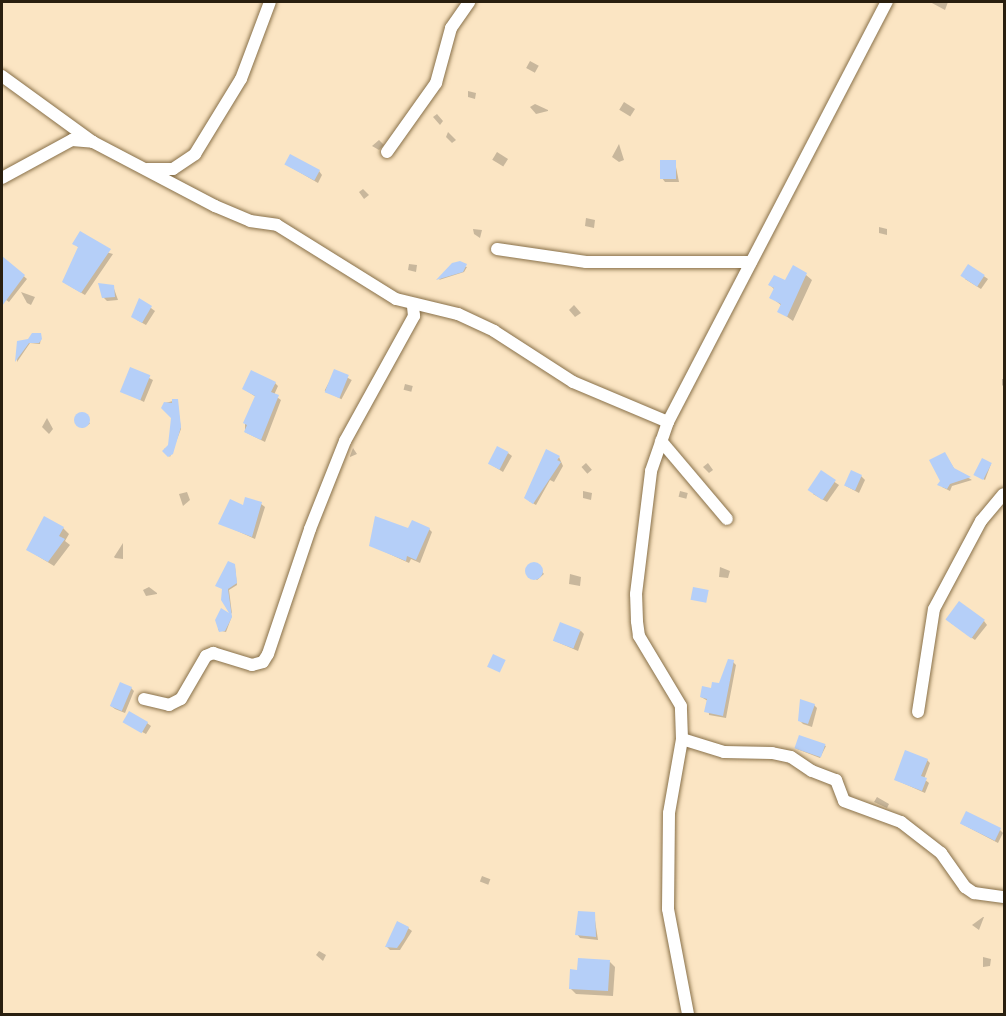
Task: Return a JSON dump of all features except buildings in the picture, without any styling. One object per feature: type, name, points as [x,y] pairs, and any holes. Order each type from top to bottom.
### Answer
[{"type":"street","points":[[143,169],[173,169],[195,154],[241,79],[270,2]]},
{"type":"street","points":[[387,152],[436,83],[451,28],[470,2]]},
{"type":"street","points":[[688,1014],[668,909],[669,813],[682,739],[681,706],[639,636],[637,621],[636,594],[647,500],[661,441],[668,422],[886,2]]},
{"type":"street","points":[[2,75],[93,142],[143,169],[250,221],[277,225],[367,282],[413,306],[458,314],[494,331],[573,382],[668,422]]},
{"type":"street","points":[[2,178],[72,140],[93,142]]},
{"type":"street","points":[[496,249],[586,262],[751,262]]},
{"type":"street","points":[[144,699],[169,705],[182,699],[206,656],[213,653],[252,665],[263,662],[268,654],[310,529],[345,441],[414,316],[413,306]]},
{"type":"street","points":[[661,441],[727,519]]},
{"type":"street","points":[[918,711],[934,609],[945,583],[981,521],[1005,494]]},
{"type":"street","points":[[682,739],[724,752],[772,753],[791,757],[812,771],[836,780],[844,801],[901,822],[941,854],[974,893],[1005,897]]}]
